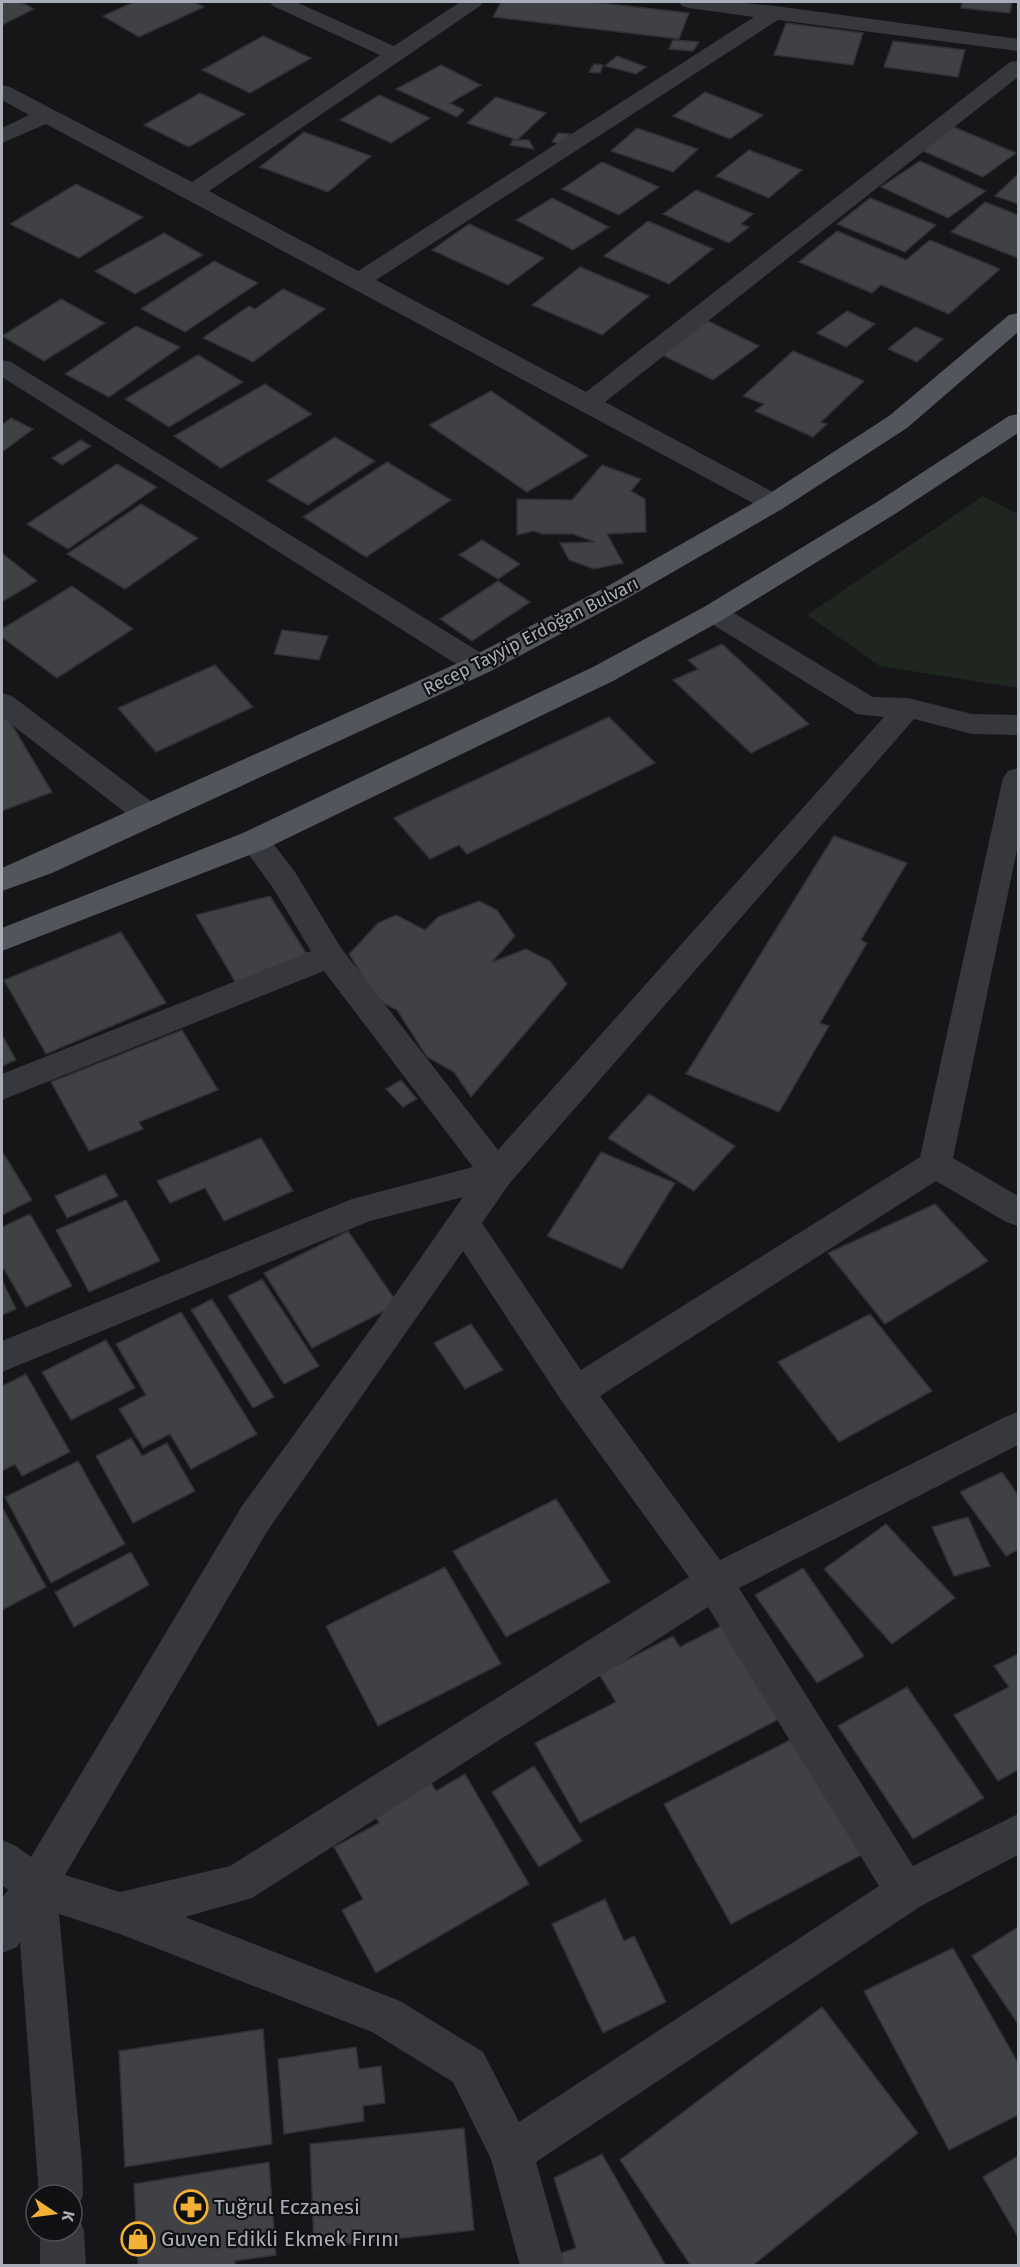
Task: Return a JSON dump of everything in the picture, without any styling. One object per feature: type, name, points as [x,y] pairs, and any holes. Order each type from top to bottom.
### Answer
[{"type":"main road","name":"Recep Tayyip Erdoğan Bulvarı","points":[[2,880],[150,816],[479,665],[616,594],[773,503],[898,422],[1018,320]]},
{"type":"main road","points":[[898,422],[1018,338]]},
{"type":"main road","points":[[886,508],[1018,409]]},
{"type":"main road","points":[[2,940],[254,841],[603,674],[714,613],[886,508],[1018,422]]},
{"type":"street","points":[[280,2],[395,54]]},
{"type":"street","points":[[193,192],[473,2]]},
{"type":"street","points":[[689,2],[1018,45]]},
{"type":"street","points":[[358,281],[776,12]]},
{"type":"street","points":[[588,404],[1018,67]]},
{"type":"street","points":[[2,92],[773,503]]},
{"type":"street","points":[[2,136],[46,115]]},
{"type":"street","points":[[2,367],[479,665]]},
{"type":"street","points":[[714,613],[867,707],[908,708],[972,724],[1018,725]]},
{"type":"street","points":[[2,703],[150,816]]},
{"type":"street","points":[[2,1932],[36,1886],[255,1518],[388,1334],[497,1174],[908,708]]},
{"type":"street","points":[[576,1392],[935,1164],[1018,778]]},
{"type":"street","points":[[254,841],[284,880],[330,956],[497,1174]]},
{"type":"street","points":[[2,1087],[330,956]]},
{"type":"street","points":[[935,1164],[1018,1212]]},
{"type":"street","points":[[2,1357],[364,1209],[497,1174]]},
{"type":"street","points":[[463,1223],[576,1392],[714,1582],[906,1892]]},
{"type":"street","points":[[120,1913],[238,1884],[714,1582],[1018,1428]]},
{"type":"street","points":[[511,2153],[906,1892],[1018,1834]]},
{"type":"street","points":[[2,1860],[36,1886],[120,1913],[385,2016],[468,2067],[511,2153],[543,2265]]},
{"type":"street","points":[[36,1886],[60,2183]]},
{"type":"street","points":[[62,2243],[63,2265]]},
{"type":"shaded area","points":[[983,496],[1018,514],[1018,688],[880,666],[807,615]]},
{"type":"building","points":[[2,2],[21,2],[34,9],[2,25]]},
{"type":"building","points":[[134,2],[194,2],[204,7],[139,37],[103,16]]},
{"type":"building","points":[[501,2],[592,2],[689,13],[679,39],[493,17]]},
{"type":"building","points":[[962,2],[1012,2],[1010,13],[961,8]]},
{"type":"building","points":[[786,23],[863,33],[853,65],[774,55]]},
{"type":"building","points":[[263,36],[311,58],[250,93],[202,70]]},
{"type":"building","points":[[673,40],[699,42],[693,51],[669,49]]},
{"type":"building","points":[[893,41],[965,50],[958,77],[884,67]]},
{"type":"building","points":[[617,56],[646,67],[636,74],[605,66]]},
{"type":"building","points":[[594,64],[603,65],[600,73],[589,72]]},
{"type":"building","points":[[441,65],[481,85],[450,103],[464,110],[457,117],[396,89]]},
{"type":"building","points":[[705,92],[763,115],[730,139],[673,116]]},
{"type":"building","points":[[200,93],[245,114],[189,147],[144,125]]},
{"type":"building","points":[[379,95],[430,118],[391,143],[340,120]]},
{"type":"building","points":[[496,97],[546,113],[517,140],[467,123]]},
{"type":"building","points":[[949,125],[1016,153],[983,177],[916,148]]},
{"type":"building","points":[[637,128],[698,149],[673,172],[611,151]]},
{"type":"building","points":[[304,132],[371,156],[328,192],[260,167]]},
{"type":"building","points":[[558,133],[570,134],[563,144],[552,142]]},
{"type":"building","points":[[513,140],[529,140],[534,149],[510,145]]},
{"type":"building","points":[[749,150],[802,170],[769,198],[716,176]]},
{"type":"building","points":[[920,161],[986,191],[948,218],[881,187]]},
{"type":"building","points":[[602,162],[659,187],[619,215],[562,189]]},
{"type":"building","points":[[1018,174],[1018,204],[995,196]]},
{"type":"building","points":[[76,184],[143,217],[79,258],[10,224]]},
{"type":"building","points":[[696,190],[753,214],[741,224],[749,227],[729,243],[663,214]]},
{"type":"building","points":[[552,198],[609,227],[573,250],[516,220]]},
{"type":"building","points":[[870,198],[936,225],[905,252],[837,224]]},
{"type":"building","points":[[985,202],[1018,215],[1018,258],[951,232]]},
{"type":"building","points":[[648,221],[713,249],[669,284],[604,256]]},
{"type":"building","points":[[469,224],[544,258],[508,285],[432,250]]},
{"type":"building","points":[[837,231],[906,260],[930,240],[1000,269],[949,314],[881,285],[872,293],[799,262]]},
{"type":"building","points":[[164,233],[203,255],[135,294],[95,271]]},
{"type":"building","points":[[214,261],[258,283],[185,332],[141,309]]},
{"type":"building","points":[[580,267],[649,296],[602,335],[532,305]]},
{"type":"building","points":[[283,289],[325,309],[253,362],[203,338],[249,306],[255,309]]},
{"type":"building","points":[[61,299],[105,323],[44,361],[2,336]]},
{"type":"building","points":[[847,311],[875,324],[846,347],[817,333]]},
{"type":"building","points":[[706,320],[759,346],[713,380],[660,354]]},
{"type":"building","points":[[136,326],[180,347],[109,397],[65,374]]},
{"type":"building","points":[[915,327],[943,339],[917,362],[888,349]]},
{"type":"building","points":[[793,351],[864,381],[821,422],[827,424],[813,437],[755,411],[764,404],[743,396]]},
{"type":"building","points":[[198,355],[243,382],[169,427],[125,399]]},
{"type":"building","points":[[265,384],[312,414],[221,468],[174,436]]},
{"type":"building","points":[[491,391],[588,456],[527,492],[429,425]]},
{"type":"building","points":[[11,418],[33,429],[2,452],[2,425]]},
{"type":"building","points":[[335,437],[375,461],[308,505],[267,481]]},
{"type":"building","points":[[81,440],[91,446],[62,465],[52,458]]},
{"type":"building","points":[[387,462],[451,500],[366,557],[303,517]]},
{"type":"building","points":[[117,464],[157,487],[68,549],[27,524]]},
{"type":"building","points":[[602,465],[641,479],[631,491],[645,499],[646,532],[607,534],[623,563],[594,569],[569,560],[560,543],[595,542],[573,534],[542,534],[534,531],[517,535],[517,499],[572,500]]},
{"type":"building","points":[[141,504],[198,538],[125,589],[67,554]]},
{"type":"building","points":[[482,540],[520,564],[498,579],[459,555]]},
{"type":"building","points":[[2,553],[37,581],[2,602]]},
{"type":"building","points":[[498,581],[530,602],[472,641],[440,619]]},
{"type":"building","points":[[72,586],[133,629],[57,678],[2,637],[2,629]]},
{"type":"building","points":[[282,630],[328,636],[319,660],[274,654]]},
{"type":"building","points":[[722,644],[809,724],[751,753],[673,680],[698,669],[688,660]]},
{"type":"building","points":[[215,665],[253,707],[156,752],[118,708]]},
{"type":"building","points":[[2,708],[52,792],[2,811]]},
{"type":"building","points":[[609,717],[655,763],[467,854],[459,845],[430,859],[394,818]]},
{"type":"building","points":[[834,836],[907,863],[861,940],[867,943],[820,1023],[829,1026],[779,1112],[686,1074]]},
{"type":"building","points":[[270,896],[308,956],[237,985],[196,915]]},
{"type":"building","points":[[479,901],[497,910],[515,936],[492,962],[526,949],[550,961],[567,984],[471,1097],[454,1072],[427,1057],[397,1010],[377,1000],[349,954],[378,923],[396,915],[425,930],[438,917]]},
{"type":"building","points":[[121,932],[166,1003],[46,1054],[4,980]]},
{"type":"building","points":[[182,1030],[218,1090],[139,1122],[143,1129],[89,1151],[51,1082]]},
{"type":"building","points":[[2,1035],[16,1060],[2,1066]]},
{"type":"building","points":[[401,1080],[417,1099],[403,1107],[386,1089]]},
{"type":"building","points":[[649,1094],[735,1146],[694,1191],[608,1138]]},
{"type":"building","points":[[261,1138],[293,1191],[224,1221],[205,1188],[170,1203],[157,1181]]},
{"type":"building","points":[[2,1151],[32,1200],[2,1215]]},
{"type":"building","points":[[601,1152],[675,1183],[622,1269],[547,1236]]},
{"type":"building","points":[[105,1174],[118,1196],[67,1218],[55,1196]]},
{"type":"building","points":[[126,1200],[160,1261],[89,1292],[56,1230]]},
{"type":"building","points":[[935,1204],[988,1261],[885,1324],[828,1253]]},
{"type":"building","points":[[30,1214],[72,1286],[26,1307],[4,1269],[2,1271],[2,1227]]},
{"type":"building","points":[[348,1231],[398,1304],[312,1348],[264,1273]]},
{"type":"building","points":[[262,1279],[319,1366],[284,1384],[228,1296]]},
{"type":"building","points":[[2,1280],[16,1309],[2,1315]]},
{"type":"building","points":[[212,1299],[274,1397],[253,1408],[191,1310]]},
{"type":"building","points":[[181,1312],[257,1434],[191,1469],[170,1434],[143,1448],[119,1409],[146,1395],[116,1344]]},
{"type":"building","points":[[870,1314],[932,1391],[839,1442],[778,1362]]},
{"type":"building","points":[[471,1324],[503,1370],[465,1389],[434,1343]]},
{"type":"building","points":[[106,1340],[135,1388],[71,1420],[42,1372]]},
{"type":"building","points":[[26,1374],[70,1452],[22,1476],[15,1464],[2,1471],[2,1386]]},
{"type":"building","points":[[131,1438],[142,1456],[167,1443],[195,1491],[133,1523],[96,1456]]},
{"type":"building","points":[[78,1461],[125,1544],[51,1583],[5,1497]]},
{"type":"building","points":[[1002,1472],[1018,1495],[1018,1550],[1006,1556],[960,1492]]},
{"type":"building","points":[[556,1499],[610,1582],[506,1637],[453,1551]]},
{"type":"building","points":[[2,1507],[46,1587],[2,1610]]},
{"type":"building","points":[[968,1517],[990,1566],[954,1576],[932,1527]]},
{"type":"building","points":[[886,1524],[955,1598],[892,1644],[824,1569]]},
{"type":"building","points":[[131,1552],[149,1585],[74,1627],[55,1592]]},
{"type":"building","points":[[445,1567],[501,1664],[378,1726],[326,1626]]},
{"type":"building","points":[[803,1568],[864,1656],[817,1683],[755,1595]]},
{"type":"building","points":[[725,1624],[783,1717],[580,1823],[535,1743],[616,1702],[599,1674],[673,1636],[680,1647]]},
{"type":"building","points":[[1018,1654],[1018,1770],[998,1781],[954,1715],[1009,1687],[994,1666]]},
{"type":"building","points":[[907,1687],[984,1798],[913,1839],[838,1726]]},
{"type":"building","points":[[794,1738],[865,1853],[731,1924],[664,1804]]},
{"type":"building","points":[[534,1766],[582,1841],[539,1867],[492,1792]]},
{"type":"building","points":[[465,1774],[529,1884],[376,1973],[342,1910],[363,1899],[334,1847],[379,1823],[370,1806],[426,1775],[436,1791]]},
{"type":"building","points":[[605,1899],[624,1941],[634,1936],[666,2002],[603,2033],[552,1924]]},
{"type":"building","points":[[1018,1927],[1018,2024],[972,1956]]},
{"type":"building","points":[[953,1948],[1018,2063],[1018,2115],[949,2150],[864,1991]]},
{"type":"building","points":[[822,2007],[918,2133],[752,2266],[691,2266],[620,2160]]},
{"type":"building","points":[[263,2029],[272,2144],[125,2167],[119,2051]]},
{"type":"building","points":[[356,2047],[359,2069],[381,2066],[385,2103],[363,2106],[364,2121],[284,2134],[278,2059]]},
{"type":"building","points":[[464,2128],[474,2230],[314,2248],[310,2144]]},
{"type":"building","points":[[602,2154],[666,2266],[559,2266],[558,2254],[576,2248],[554,2178]]},
{"type":"building","points":[[1018,2156],[1018,2237],[983,2177]]},
{"type":"building","points":[[269,2162],[276,2255],[235,2261],[236,2266],[138,2266],[134,2184]]},
{"type":"place","name":"Tuğrul Eczanesi","points":[[191,2207]]},
{"type":"place","name":"Guven Edikli Ekmek Fırını","points":[[138,2239]]}]
